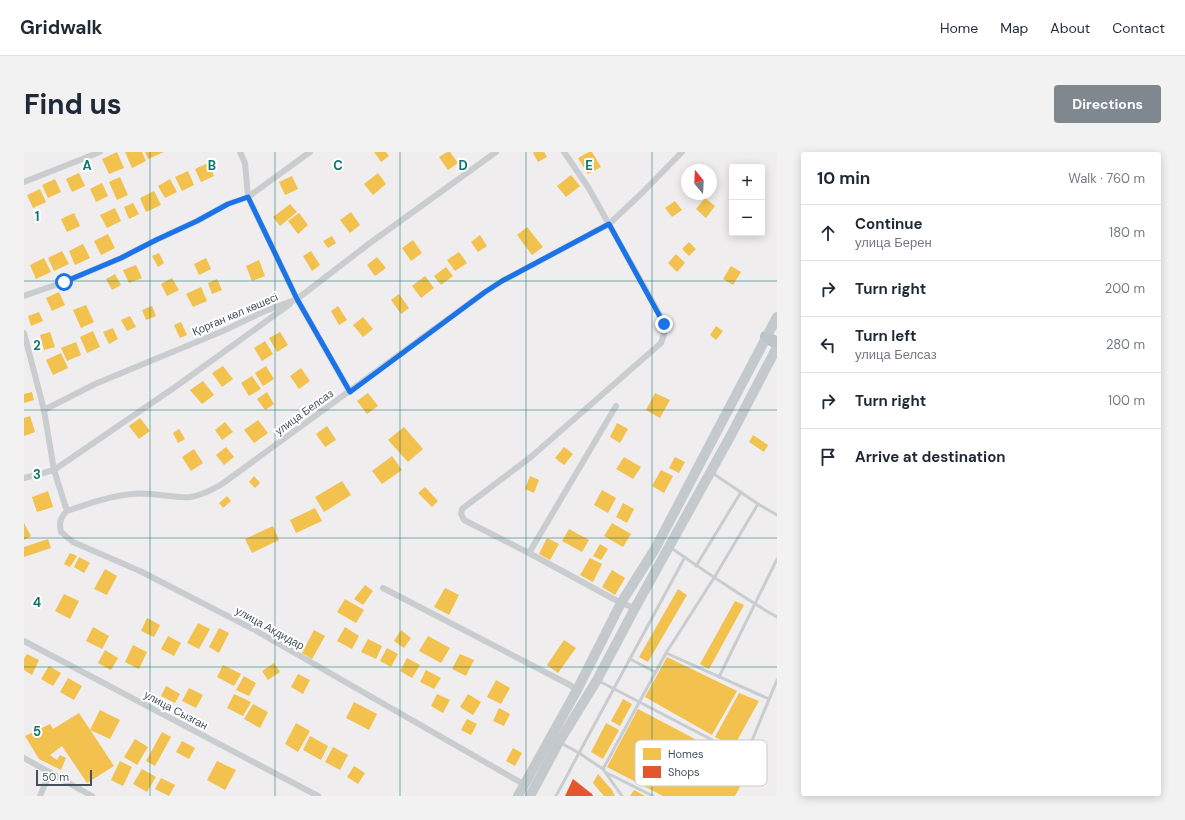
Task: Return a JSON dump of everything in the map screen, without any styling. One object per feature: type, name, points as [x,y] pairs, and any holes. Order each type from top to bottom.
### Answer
[{"type":"highway","points":[[766,337],[777,342]]},
{"type":"main road","points":[[518,796],[577,690],[621,603],[655,549],[777,317]]},
{"type":"main road","points":[[530,796],[559,742],[597,680],[777,347]]},
{"type":"street","points":[[24,182],[100,152]]},
{"type":"street","points":[[240,152],[245,163],[248,197],[297,299],[350,392]]},
{"type":"street","points":[[24,296],[64,282],[121,258],[197,221],[228,204],[248,197],[310,152]]},
{"type":"street","name":"Қорған көл көшесі","points":[[44,410],[95,384],[216,334],[265,311],[297,299],[370,243],[496,152]]},
{"type":"street","points":[[564,152],[588,187],[664,324],[664,334],[661,343],[532,456],[462,509],[461,514],[464,520],[529,552],[621,603],[635,608]]},
{"type":"street","name":"улица Белсаз","points":[[67,511],[117,496],[133,493],[148,493],[182,497],[200,495],[212,490],[350,392],[485,292],[502,281],[609,224],[682,152]]},
{"type":"street","points":[[24,478],[54,470],[178,385],[297,299]]},
{"type":"street","points":[[24,333],[44,410],[54,470],[67,511]]},
{"type":"street","points":[[529,552],[616,406]]},
{"type":"street","name":"улица Акдидар","points":[[67,511],[61,517],[59,523],[61,532],[73,542],[140,571],[255,630],[524,785]]},
{"type":"street","points":[[383,588],[577,690]]},
{"type":"street","name":"улица Сызган","points":[[24,641],[318,796]]},
{"type":"street","points":[[24,758],[92,796]]},
{"type":"street","points":[[40,796],[50,772]]},
{"type":"lane","points":[[710,472],[777,515]]},
{"type":"lane","points":[[696,566],[741,492]]},
{"type":"lane","points":[[604,770],[639,701],[666,653],[714,578],[758,504]]},
{"type":"lane","points":[[670,547],[755,605],[777,617]]},
{"type":"lane","points":[[556,796],[685,558]]},
{"type":"lane","points":[[719,676],[777,559]]},
{"type":"lane","points":[[666,653],[769,699]]},
{"type":"lane","points":[[630,660],[656,672]]},
{"type":"lane","points":[[597,680],[713,740]]},
{"type":"lane","points":[[752,740],[777,680]]},
{"type":"lane","points":[[559,742],[579,753],[604,770],[653,796]]},
{"type":"lane","points":[[604,770],[622,796]]},
{"type":"building: Homes","points":[[117,152],[124,168],[109,174],[102,159]]},
{"type":"building: Homes","points":[[125,152],[142,152],[146,161],[132,168]]},
{"type":"building: Homes","points":[[145,152],[164,152],[148,159]]},
{"type":"building: Homes","points":[[374,152],[386,152],[389,156],[381,162]]},
{"type":"building: Homes","points":[[447,152],[450,152],[458,163],[448,170],[439,157]]},
{"type":"building: Homes","points":[[544,152],[547,157],[538,162],[533,153]]},
{"type":"building: Homes","points":[[592,152],[601,167],[588,174],[578,158]]},
{"type":"building: Homes","points":[[208,163],[214,176],[201,182],[195,169]]},
{"type":"building: Homes","points":[[188,171],[194,185],[182,191],[175,177]]},
{"type":"building: Homes","points":[[79,173],[85,186],[72,192],[66,179]]},
{"type":"building: Homes","points":[[378,173],[386,184],[373,195],[364,184]]},
{"type":"building: Homes","points":[[571,175],[580,186],[566,197],[557,186]]},
{"type":"building: Homes","points":[[292,176],[298,189],[285,195],[279,182]]},
{"type":"building: Homes","points":[[120,177],[128,195],[117,200],[109,182]]},
{"type":"building: Homes","points":[[55,179],[61,192],[48,198],[42,185]]},
{"type":"building: Homes","points":[[170,179],[177,192],[165,198],[158,186]]},
{"type":"building: Homes","points":[[102,183],[108,196],[96,202],[90,189]]},
{"type":"building: Homes","points":[[40,189],[46,202],[33,208],[27,195]]},
{"type":"building: Homes","points":[[154,191],[161,205],[146,212],[140,198]]},
{"type":"building: Homes","points":[[703,200],[708,200],[715,206],[706,218],[696,209]]},
{"type":"building: Homes","points":[[675,201],[682,210],[672,217],[665,208]]},
{"type":"building: Homes","points":[[133,203],[139,214],[129,219],[124,207]]},
{"type":"building: Homes","points":[[290,204],[297,212],[280,226],[273,217]]},
{"type":"building: Homes","points":[[115,208],[121,221],[107,228],[100,215]]},
{"type":"building: Homes","points":[[351,212],[360,225],[350,233],[340,220]]},
{"type":"building: Homes","points":[[74,213],[80,226],[67,232],[61,219]]},
{"type":"building: Homes","points":[[299,213],[308,225],[298,234],[288,221]]},
{"type":"building: Homes","points":[[527,227],[543,247],[532,255],[517,235]]},
{"type":"building: Homes","points":[[108,234],[115,248],[101,255],[94,241]]},
{"type":"building: Homes","points":[[480,235],[487,246],[478,252],[471,242]]},
{"type":"building: Homes","points":[[332,236],[336,243],[328,248],[323,241]]},
{"type":"building: Homes","points":[[413,240],[422,253],[411,261],[402,248]]},
{"type":"building: Homes","points":[[689,242],[696,249],[689,256],[682,249]]},
{"type":"building: Homes","points":[[83,244],[90,258],[75,265],[69,251]]},
{"type":"building: Homes","points":[[62,251],[69,264],[54,271],[48,258]]},
{"type":"building: Homes","points":[[311,251],[320,265],[312,271],[303,256]]},
{"type":"building: Homes","points":[[459,252],[467,263],[455,271],[447,260]]},
{"type":"building: Homes","points":[[159,253],[164,263],[158,267],[152,256]]},
{"type":"building: Homes","points":[[676,254],[685,263],[677,272],[668,263]]},
{"type":"building: Homes","points":[[377,257],[386,268],[375,276],[367,265]]},
{"type":"building: Homes","points":[[44,258],[51,272],[36,279],[30,265]]},
{"type":"building: Homes","points":[[206,258],[211,269],[199,275],[194,264]]},
{"type":"building: Homes","points":[[259,260],[265,276],[252,281],[246,266]]},
{"type":"building: Homes","points":[[136,265],[142,278],[129,283],[123,270]]},
{"type":"building: Homes","points":[[731,266],[741,272],[733,285],[723,279]]},
{"type":"building: Homes","points":[[446,267],[453,276],[441,285],[434,276]]},
{"type":"building: Homes","points":[[115,274],[121,285],[112,290],[106,279]]},
{"type":"building: Homes","points":[[425,276],[434,288],[421,298],[412,286]]},
{"type":"building: Homes","points":[[172,278],[179,290],[167,296],[161,284]]},
{"type":"building: Homes","points":[[217,279],[222,290],[212,294],[208,283]]},
{"type":"building: Homes","points":[[201,287],[207,301],[193,307],[186,294]]},
{"type":"building: Homes","points":[[59,292],[65,305],[52,311],[46,298]]},
{"type":"building: Homes","points":[[399,294],[409,308],[401,314],[391,300]]},
{"type":"building: Homes","points":[[86,305],[94,322],[81,328],[73,310]]},
{"type":"building: Homes","points":[[152,306],[156,316],[146,320],[142,310]]},
{"type":"building: Homes","points":[[338,306],[347,320],[339,325],[331,311]]},
{"type":"building: Homes","points":[[39,312],[43,321],[31,326],[28,316]]},
{"type":"building: Homes","points":[[130,316],[136,327],[127,331],[121,320]]},
{"type":"building: Homes","points":[[363,317],[373,329],[363,337],[353,325]]},
{"type":"building: Homes","points":[[181,322],[187,335],[180,338],[174,325]]},
{"type":"building: Homes","points":[[716,326],[723,331],[716,340],[710,335]]},
{"type":"building: Homes","points":[[113,328],[118,339],[109,344],[103,332]]},
{"type":"building: Homes","points":[[93,331],[100,347],[87,353],[80,337]]},
{"type":"building: Homes","points":[[50,332],[55,347],[44,350],[40,335]]},
{"type":"building: Homes","points":[[280,332],[288,345],[277,352],[269,338]]},
{"type":"building: Homes","points":[[265,341],[273,354],[262,361],[254,348]]},
{"type":"building: Homes","points":[[76,342],[81,355],[67,361],[61,348]]},
{"type":"building: Homes","points":[[61,353],[68,368],[53,375],[46,360]]},
{"type":"building: Homes","points":[[223,366],[233,379],[222,387],[212,373]]},
{"type":"building: Homes","points":[[266,366],[274,379],[263,386],[255,373]]},
{"type":"building: Homes","points":[[301,368],[310,381],[299,389],[290,376]]},
{"type":"building: Homes","points":[[252,376],[261,389],[249,396],[241,383]]},
{"type":"building: Homes","points":[[203,381],[214,395],[202,404],[190,390]]},
{"type":"building: Homes","points":[[32,392],[34,400],[24,403],[24,394]]},
{"type":"building: Homes","points":[[267,392],[274,404],[265,410],[257,399]]},
{"type":"building: Homes","points":[[368,393],[378,406],[367,414],[357,401]]},
{"type":"building: Homes","points":[[655,393],[670,400],[660,418],[646,410]]},
{"type":"building: Homes","points":[[30,416],[35,432],[24,436],[24,418]]},
{"type":"building: Homes","points":[[140,418],[150,431],[139,439],[129,426]]},
{"type":"building: Homes","points":[[258,420],[268,433],[254,443],[244,430]]},
{"type":"building: Homes","points":[[225,422],[233,432],[222,440],[215,430]]},
{"type":"building: Homes","points":[[617,423],[628,429],[620,443],[610,437]]},
{"type":"building: Homes","points":[[327,426],[336,440],[325,447],[316,434]]},
{"type":"building: Homes","points":[[404,427],[423,449],[408,462],[388,440]]},
{"type":"building: Homes","points":[[179,429],[185,439],[178,443],[173,433]]},
{"type":"building: Homes","points":[[753,435],[768,445],[764,452],[749,442]]},
{"type":"building: Homes","points":[[226,447],[234,457],[224,465],[216,455]]},
{"type":"building: Homes","points":[[564,447],[573,454],[564,465],[555,458]]},
{"type":"building: Homes","points":[[194,449],[203,463],[191,471],[182,457]]},
{"type":"building: Homes","points":[[392,456],[402,470],[382,484],[372,471]]},
{"type":"building: Homes","points":[[624,457],[641,467],[633,479],[616,469]]},
{"type":"building: Homes","points":[[675,457],[685,462],[679,473],[669,468]]},
{"type":"building: Homes","points":[[661,470],[673,476],[664,493],[652,486]]},
{"type":"building: Homes","points":[[254,476],[260,483],[255,488],[249,482]]},
{"type":"building: Homes","points":[[530,476],[539,480],[534,493],[525,489]]},
{"type":"building: Homes","points":[[342,481],[351,495],[324,512],[315,497]]},
{"type":"building: Homes","points":[[425,487],[438,501],[432,507],[418,493]]},
{"type":"building: Homes","points":[[602,490],[616,498],[608,513],[594,505]]},
{"type":"building: Homes","points":[[48,491],[53,507],[37,512],[32,497]]},
{"type":"building: Homes","points":[[227,496],[231,501],[223,508],[219,503]]},
{"type":"building: Homes","points":[[623,503],[634,509],[627,523],[616,517]]},
{"type":"building: Homes","points":[[315,508],[322,521],[296,533],[290,520]]},
{"type":"building: Homes","points":[[24,523],[31,536],[24,540]]},
{"type":"building: Homes","points":[[612,523],[631,534],[623,547],[604,536]]},
{"type":"building: Homes","points":[[273,526],[279,540],[252,553],[245,539]]},
{"type":"building: Homes","points":[[569,529],[589,540],[582,552],[562,541]]},
{"type":"building: Homes","points":[[547,538],[559,544],[550,560],[539,554]]},
{"type":"building: Homes","points":[[48,539],[51,548],[24,557],[24,547]]},
{"type":"building: Homes","points":[[600,544],[608,549],[601,560],[593,556]]},
{"type":"building: Homes","points":[[70,553],[77,556],[70,567],[64,564]]},
{"type":"building: Homes","points":[[79,557],[90,563],[84,573],[74,567]]},
{"type":"building: Homes","points":[[590,558],[602,564],[593,582],[580,575]]},
{"type":"building: Homes","points":[[105,569],[117,576],[107,595],[94,589]]},
{"type":"building: Homes","points":[[612,570],[625,578],[615,595],[602,587]]},
{"type":"building: Homes","points":[[365,585],[373,591],[363,605],[354,599]]},
{"type":"building: Homes","points":[[445,588],[459,595],[449,615],[434,607]]},
{"type":"building: Homes","points":[[678,589],[687,595],[648,662],[639,657]]},
{"type":"building: Homes","points":[[64,594],[79,601],[70,619],[55,611]]},
{"type":"building: Homes","points":[[345,599],[364,610],[356,623],[337,612]]},
{"type":"building: Homes","points":[[735,601],[744,605],[709,669],[700,664]]},
{"type":"building: Homes","points":[[147,618],[160,625],[154,637],[141,631]]},
{"type":"building: Homes","points":[[198,623],[210,629],[199,649],[187,643]]},
{"type":"building: Homes","points":[[93,627],[109,636],[102,649],[86,641]]},
{"type":"building: Homes","points":[[345,627],[359,636],[352,649],[337,641]]},
{"type":"building: Homes","points":[[219,628],[229,633],[219,653],[209,647]]},
{"type":"building: Homes","points":[[314,630],[325,636],[312,659],[302,653]]},
{"type":"building: Homes","points":[[401,630],[411,638],[404,648],[394,641]]},
{"type":"building: Homes","points":[[168,636],[181,643],[174,656],[161,649]]},
{"type":"building: Homes","points":[[428,636],[450,648],[441,663],[419,651]]},
{"type":"building: Homes","points":[[368,639],[382,646],[376,659],[361,652]]},
{"type":"building: Homes","points":[[564,640],[576,648],[558,673],[547,665]]},
{"type":"building: Homes","points":[[133,645],[147,652],[139,669],[125,662]]},
{"type":"building: Homes","points":[[387,648],[398,654],[391,667],[380,661]]},
{"type":"building: Homes","points":[[105,650],[118,658],[111,670],[98,663]]},
{"type":"building: Homes","points":[[27,654],[39,660],[32,675],[24,670],[24,659]]},
{"type":"building: Homes","points":[[460,654],[474,660],[466,676],[452,669]]},
{"type":"building: Homes","points":[[667,657],[737,691],[712,735],[645,697]]},
{"type":"building: Homes","points":[[407,658],[420,665],[412,678],[400,671]]},
{"type":"building: Homes","points":[[274,663],[280,672],[268,680],[262,671]]},
{"type":"building: Homes","points":[[223,665],[241,674],[234,686],[217,677]]},
{"type":"building: Homes","points":[[49,666],[61,673],[53,686],[41,679]]},
{"type":"building: Homes","points":[[426,670],[441,678],[434,689],[420,682]]},
{"type":"building: Homes","points":[[298,674],[310,680],[303,694],[291,687]]},
{"type":"building: Homes","points":[[244,676],[256,683],[249,696],[236,690]]},
{"type":"building: Homes","points":[[68,678],[82,686],[74,700],[60,692]]},
{"type":"building: Homes","points":[[496,680],[510,688],[501,704],[487,697]]},
{"type":"building: Homes","points":[[166,686],[180,694],[175,703],[161,696]]},
{"type":"building: Homes","points":[[189,688],[203,695],[196,708],[182,701]]},
{"type":"building: Homes","points":[[739,693],[759,701],[737,740],[721,740],[715,737]]},
{"type":"building: Homes","points":[[234,694],[251,702],[243,716],[227,708]]},
{"type":"building: Homes","points":[[437,694],[450,700],[443,713],[431,706]]},
{"type":"building: Homes","points":[[468,694],[481,702],[473,715],[460,707]]},
{"type":"building: Homes","points":[[623,699],[632,704],[620,726],[611,721]]},
{"type":"building: Homes","points":[[354,702],[377,714],[369,730],[346,718]]},
{"type":"building: Homes","points":[[253,704],[268,712],[260,728],[244,719]]},
{"type":"building: Homes","points":[[499,708],[510,714],[504,726],[493,721]]},
{"type":"building: Homes","points":[[638,709],[697,740],[635,740],[635,782],[607,767]]},
{"type":"building: Homes","points":[[100,710],[120,720],[110,739],[90,730]]},
{"type":"building: Homes","points":[[79,713],[114,766],[87,783],[62,746],[50,755],[57,760],[60,755],[66,758],[61,770],[39,759],[25,736],[50,724],[53,729]]},
{"type":"building: Homes","points":[[467,719],[477,724],[471,735],[461,730]]},
{"type":"building: Homes","points":[[296,723],[310,731],[298,752],[285,744]]},
{"type":"building: Homes","points":[[606,723],[619,730],[603,759],[591,752]]},
{"type":"building: Homes","points":[[162,732],[171,737],[155,766],[146,761]]},
{"type":"building: Homes","points":[[310,736],[328,746],[321,760],[303,750]]},
{"type":"building: Homes","points":[[135,739],[148,747],[137,765],[124,757]]},
{"type":"building: Homes","points":[[182,741],[195,748],[189,759],[176,752]]},
{"type":"building: Homes","points":[[333,747],[348,755],[340,770],[325,762]]},
{"type":"building: Homes","points":[[513,748],[522,753],[515,766],[506,761]]},
{"type":"building: Homes","points":[[120,761],[132,767],[123,786],[111,780]]},
{"type":"building: Homes","points":[[217,761],[236,770],[225,790],[207,780]]},
{"type":"building: Homes","points":[[354,766],[365,773],[358,784],[347,777]]},
{"type":"building: Homes","points":[[142,769],[156,777],[147,792],[133,784]]},
{"type":"building: Homes","points":[[598,774],[612,790],[615,796],[604,796],[593,783]]},
{"type":"building: Homes","points":[[161,778],[175,785],[169,796],[155,789]]},
{"type":"building: Homes","points":[[644,786],[740,786],[735,796],[663,796]]},
{"type":"building: Homes","points":[[634,790],[645,796],[630,796]]},
{"type":"building: Shops","points":[[573,779],[592,794],[593,796],[565,796]]},
{"type":"route","points":[[64,282],[121,258],[197,221],[228,204],[248,197],[297,299],[350,392],[485,292],[502,281],[609,224],[664,324]]}]
